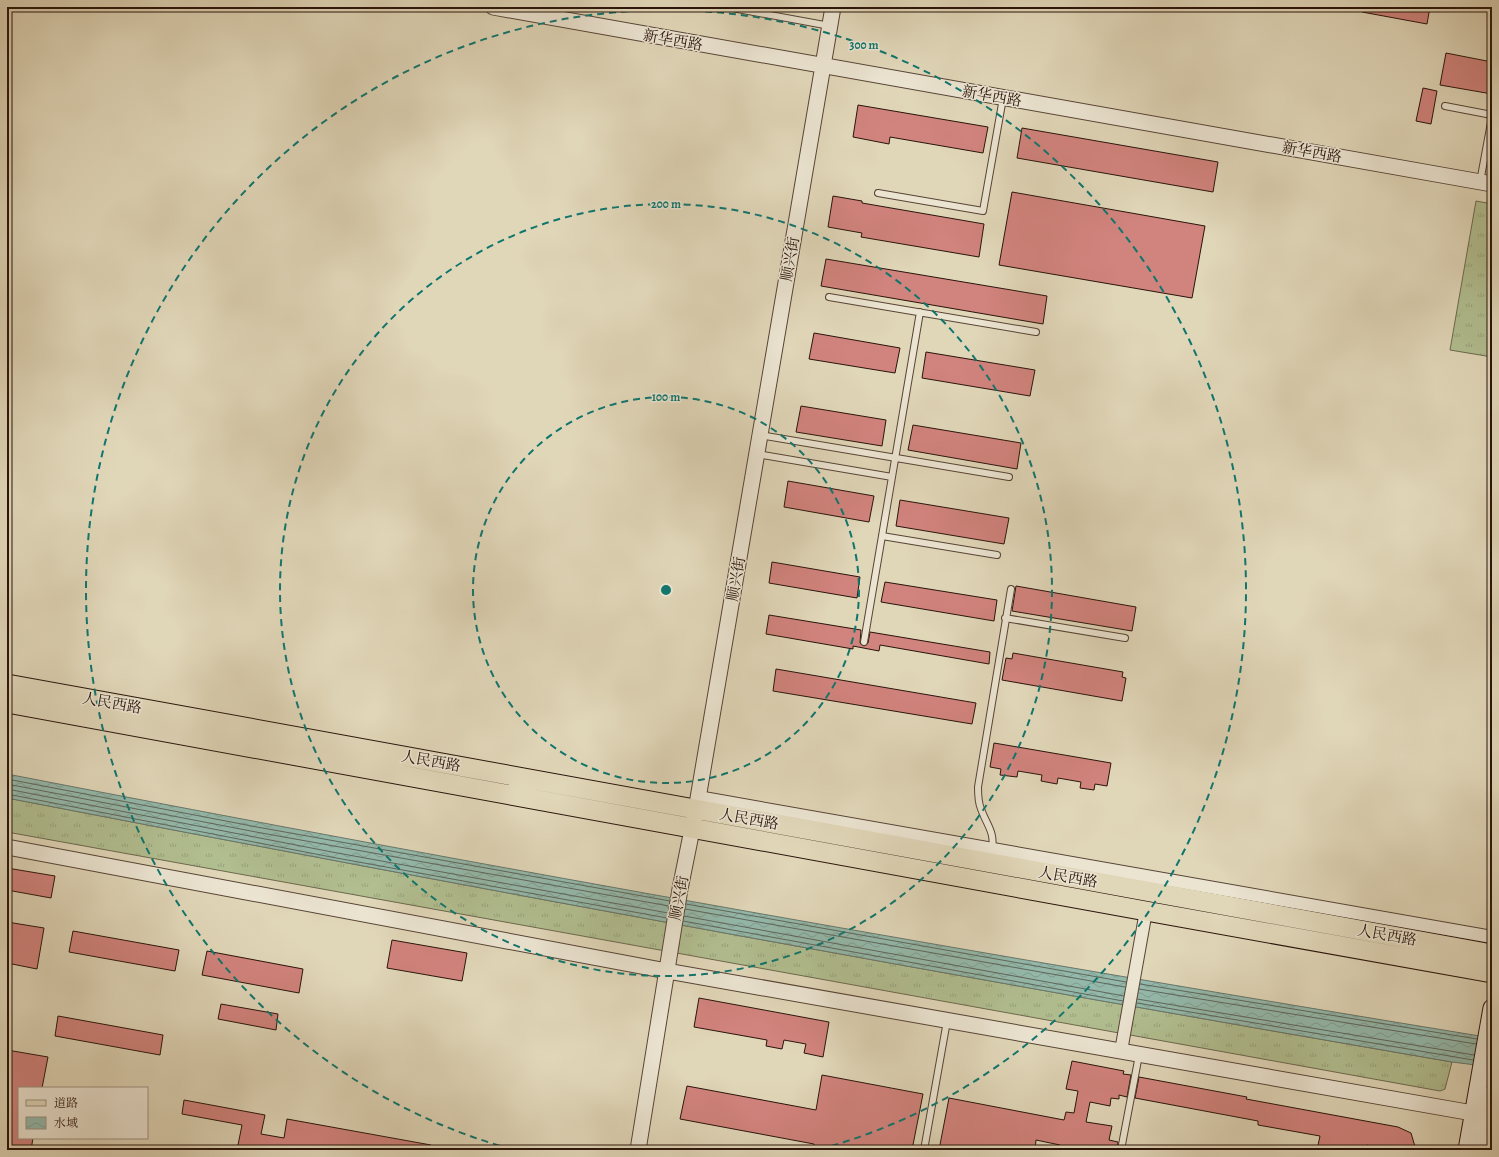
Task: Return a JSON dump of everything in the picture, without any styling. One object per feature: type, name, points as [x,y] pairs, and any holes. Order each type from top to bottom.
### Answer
[{"type":"main road","name":"人民西路","points":[[7,684],[696,812],[1146,911],[1492,973]]},
{"type":"main road","name":"人民西路","points":[[7,703],[696,812],[991,856],[1492,954]]},
{"type":"main road","points":[[1482,1150],[1485,1115],[1480,1074],[1492,1008]]},
{"type":"main road","points":[[1467,1150],[1485,1115],[1492,1094]]},
{"type":"street","name":"新华西路","points":[[493,7],[823,67],[1486,183]]},
{"type":"street","name":"顺兴街","points":[[638,1150],[673,928],[696,812],[833,7]]},
{"type":"street","points":[[7,847],[947,1021],[1485,1115]]},
{"type":"street","points":[[991,856],[1492,937]]},
{"type":"street","points":[[1121,1051],[1146,911]]},
{"type":"lane","points":[[727,7],[830,26]]},
{"type":"lane","points":[[878,193],[983,211],[1003,98]]},
{"type":"lane","points":[[1445,106],[1492,116],[1486,183]]},
{"type":"lane","points":[[829,297],[1036,332]]},
{"type":"lane","points":[[864,642],[920,312]]},
{"type":"lane","points":[[760,436],[1009,478]]},
{"type":"lane","points":[[757,454],[892,477]]},
{"type":"lane","points":[[882,536],[997,555]]},
{"type":"lane","points":[[991,856],[993,844],[990,826],[981,810],[978,798],[978,787],[1011,589]]},
{"type":"lane","points":[[1006,618],[1124,638]]},
{"type":"lane","points":[[924,1150],[947,1021]]},
{"type":"lane","points":[[1121,1150],[1140,1055]]},
{"type":"green space","points":[[1476,201],[1492,204],[1492,357],[1450,350]]},
{"type":"green space","points":[[7,798],[729,934],[1452,1062],[1445,1089],[1440,1091],[7,832]]},
{"type":"water","points":[[7,774],[192,810],[749,912],[1492,1038],[1492,1067],[1452,1062],[1271,1031],[909,967],[548,901],[7,798]]},
{"type":"building","points":[[1363,7],[1430,7],[1427,24],[1362,12]]},
{"type":"building","points":[[1446,53],[1492,62],[1492,94],[1440,85]]},
{"type":"building","points":[[1423,88],[1437,91],[1431,124],[1416,121]]},
{"type":"building","points":[[858,105],[988,127],[983,153],[890,137],[889,144],[853,137]]},
{"type":"building","points":[[1022,128],[1218,162],[1213,192],[1017,158]]},
{"type":"building","points":[[1012,192],[1205,226],[1192,298],[999,265]]},
{"type":"building","points":[[833,196],[862,201],[862,203],[984,224],[979,257],[861,237],[862,233],[828,227]]},
{"type":"building","points":[[826,259],[1047,296],[1043,324],[821,286]]},
{"type":"building","points":[[814,333],[900,348],[895,373],[809,359]]},
{"type":"building","points":[[926,352],[1035,370],[1030,396],[922,378]]},
{"type":"building","points":[[801,406],[886,420],[882,446],[796,432]]},
{"type":"building","points":[[913,425],[1021,443],[1017,469],[908,450]]},
{"type":"building","points":[[788,481],[874,496],[869,522],[784,507]]},
{"type":"building","points":[[900,500],[1009,518],[1004,544],[896,526]]},
{"type":"building","points":[[772,562],[860,577],[857,598],[769,583]]},
{"type":"building","points":[[885,582],[997,600],[994,621],[881,602]]},
{"type":"building","points":[[1016,586],[1136,607],[1132,631],[1012,611]]},
{"type":"building","points":[[769,615],[861,630],[860,643],[864,646],[868,643],[870,632],[990,652],[989,664],[880,645],[879,651],[853,646],[853,649],[766,634]]},
{"type":"building","points":[[1013,653],[1123,672],[1122,677],[1126,678],[1122,701],[1002,680],[1006,658],[1012,659]]},
{"type":"building","points":[[776,669],[976,703],[972,724],[773,691]]},
{"type":"building","points":[[994,743],[1111,763],[1107,786],[1095,784],[1094,790],[1080,788],[1081,782],[1058,778],[1057,784],[1041,781],[1042,775],[1018,771],[1017,777],[1000,775],[1001,769],[990,767]]},
{"type":"building","points":[[7,868],[55,876],[51,898],[7,890]]},
{"type":"building","points":[[7,922],[44,928],[37,969],[7,963]]},
{"type":"building","points":[[73,931],[179,950],[175,971],[69,952]]},
{"type":"building","points":[[392,940],[467,953],[462,981],[387,968]]},
{"type":"building","points":[[207,951],[303,969],[299,993],[202,975]]},
{"type":"building","points":[[699,998],[829,1022],[823,1057],[804,1053],[806,1044],[784,1040],[782,1049],[766,1046],[767,1040],[694,1027]]},
{"type":"building","points":[[221,1004],[278,1014],[276,1030],[218,1019]]},
{"type":"building","points":[[58,1016],[163,1035],[160,1055],[55,1036]]},
{"type":"building","points":[[7,1050],[48,1057],[42,1087],[18,1087],[18,1139],[33,1139],[31,1150],[7,1150]]},
{"type":"building","points":[[1072,1061],[1124,1071],[1123,1074],[1131,1075],[1127,1097],[1119,1095],[1119,1099],[1111,1098],[1110,1106],[1090,1102],[1086,1122],[1112,1126],[1109,1140],[1118,1142],[1117,1150],[1059,1150],[1060,1145],[1036,1140],[1035,1150],[939,1150],[949,1098],[1064,1120],[1066,1112],[1074,1113],[1078,1091],[1066,1089]]},
{"type":"building","points":[[822,1075],[923,1094],[912,1150],[813,1150],[814,1144],[680,1119],[687,1086],[816,1110]]},
{"type":"building","points":[[1139,1077],[1247,1097],[1246,1099],[1398,1127],[1411,1133],[1416,1150],[1387,1150],[1367,1145],[1367,1150],[1317,1150],[1320,1136],[1258,1125],[1258,1121],[1135,1098]]},
{"type":"building","points":[[184,1100],[265,1115],[261,1134],[284,1138],[287,1119],[431,1145],[431,1150],[237,1150],[242,1125],[182,1114]]}]
